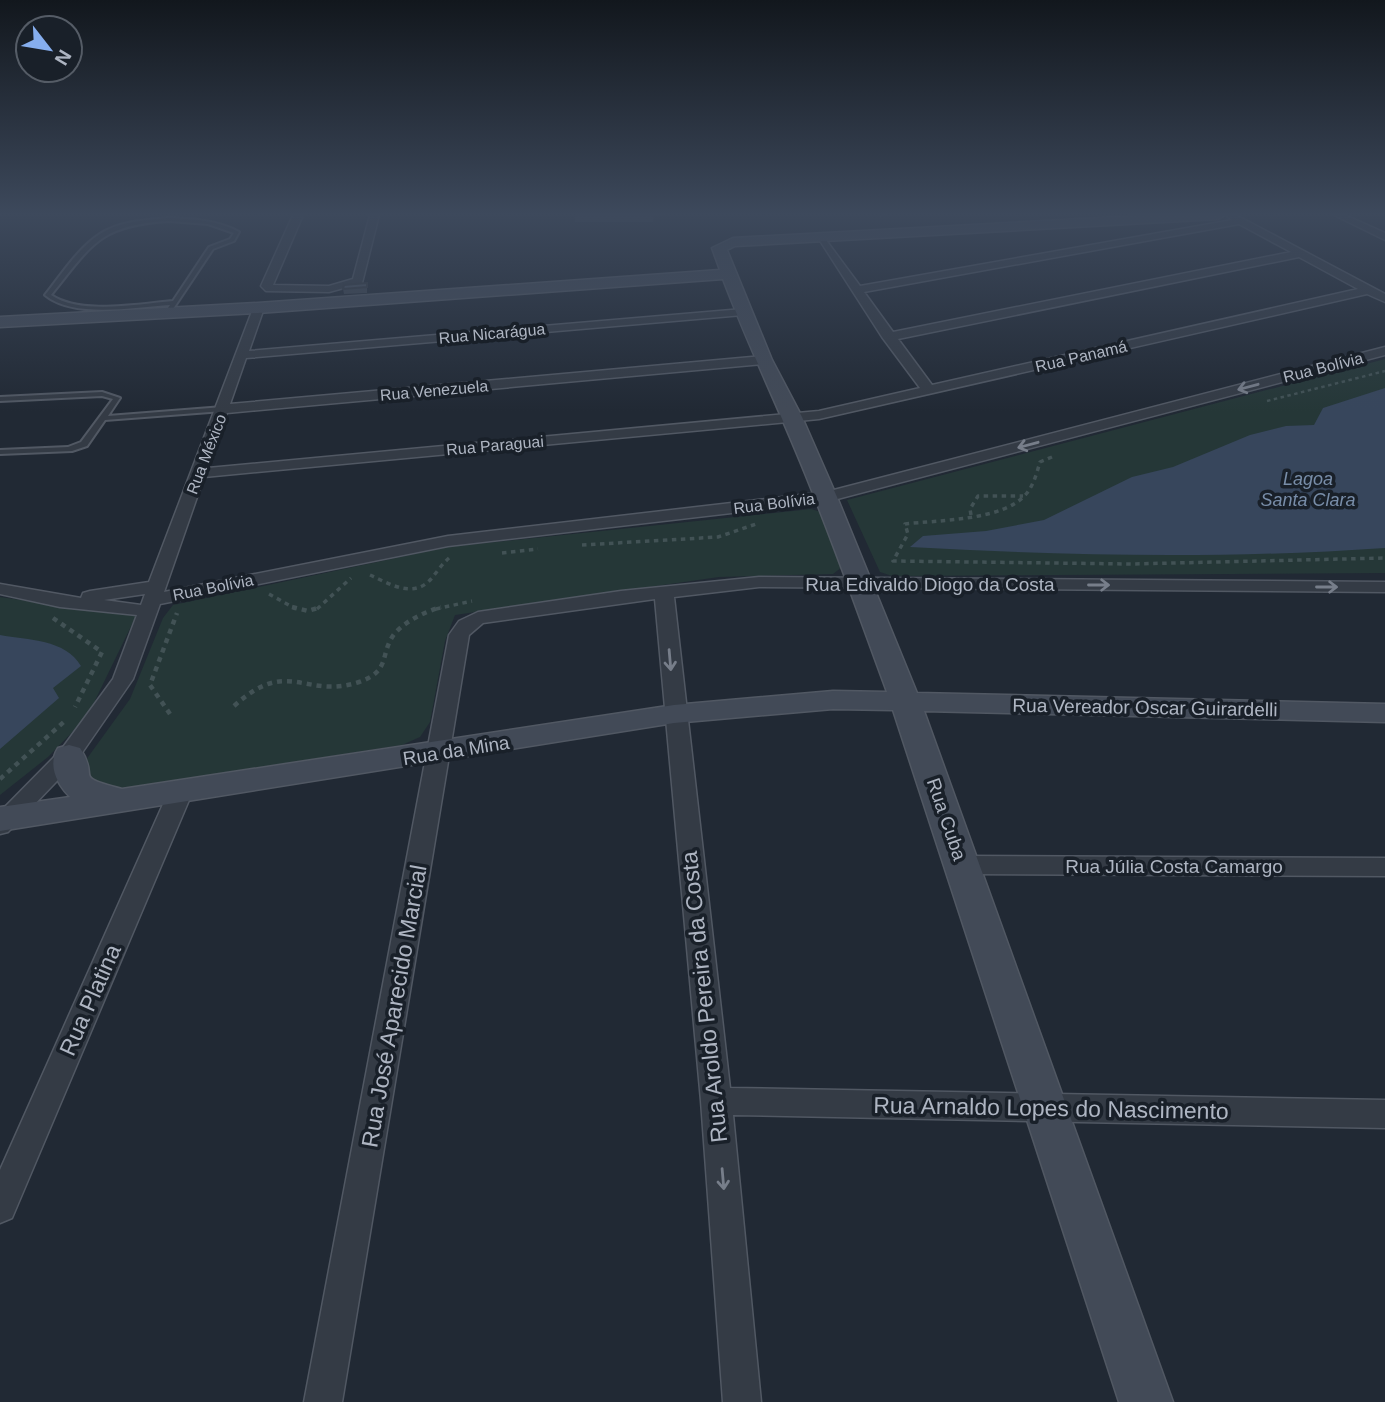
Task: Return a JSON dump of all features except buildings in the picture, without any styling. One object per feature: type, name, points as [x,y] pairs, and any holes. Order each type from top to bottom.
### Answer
[{"type":"street","points":[[270,280],[267,286],[278,291],[330,295]]},
{"type":"street","points":[[358,291],[360,280]]},
{"type":"street","points":[[0,322],[171,308],[258,308],[358,291],[589,280]]},
{"type":"street","name":"Rua Cuba","points":[[731,280],[763,360],[792,417],[826,497],[905,701],[963,865],[1043,1109],[1146,1402]]},
{"type":"street","points":[[849,280],[929,391]]},
{"type":"street","points":[[856,290],[908,280]]},
{"type":"street","points":[[888,337],[1167,280]]},
{"type":"street","points":[[1352,280],[1385,299]]},
{"type":"street","name":"Rua Panamá","points":[[792,417],[819,415],[929,391],[1369,290]]},
{"type":"street","name":"Rua México","points":[[3,822],[69,755],[123,679],[258,308]]},
{"type":"street","name":"Rua Nicarágua","points":[[241,355],[743,312]]},
{"type":"street","name":"Rua Bolívia","points":[[0,589],[60,601],[151,599],[448,541],[826,497],[1385,351]]},
{"type":"street","name":"Rua Venezuela","points":[[223,409],[763,360]]},
{"type":"street","name":"Rua Paraguai","points":[[199,473],[792,417]]},
{"type":"street","name":"Rua Edivaldo Diogo da Costa","points":[[478,618],[664,592],[759,582],[1385,587]]},
{"type":"street","name":"Rua Aroldo Pereira da Costa","points":[[664,592],[674,714],[716,1101],[742,1402]]},
{"type":"street","name":"Rua José Aparecido Marcial","points":[[323,1402],[459,635],[478,618]]},
{"type":"street","name":"Rua Vereador Oscar Guirardelli","points":[[905,701],[1385,713]]},
{"type":"street","name":"Rua da Mina","points":[[3,822],[674,714],[756,705],[905,701]]},
{"type":"street","points":[[69,755],[71,778],[81,789],[103,797],[144,799]]},
{"type":"street","name":"Rua Platina","points":[[0,1208],[180,793]]},
{"type":"street","name":"Rua Júlia Costa Camargo","points":[[963,865],[1385,867]]},
{"type":"street","name":"Rua Arnaldo Lopes do Nascimento","points":[[716,1101],[1383,1118]]},
{"type":"lane","points":[[61,280],[47,295],[62,305],[171,308],[189,280]]},
{"type":"lane","points":[[51,319],[62,305]]},
{"type":"lane","points":[[0,399],[112,395],[117,398],[85,444],[76,447],[0,452]]},
{"type":"lane","name":"Rua Venezuela","points":[[105,418],[223,409]]},
{"type":"path","points":[[1263,402],[1385,371]]},
{"type":"path","points":[[1060,453],[1040,462],[1035,480],[1023,496],[1000,508],[905,524],[908,534],[893,561],[1132,564],[1385,558]]},
{"type":"path","points":[[968,496],[1023,496]]},
{"type":"path","points":[[971,515],[970,509],[978,496]]},
{"type":"path","points":[[366,574],[398,588],[416,588],[429,582],[447,559]]},
{"type":"path","points":[[265,591],[291,609],[304,611],[325,604],[345,582],[359,574]]},
{"type":"path","points":[[170,714],[150,685],[174,614],[186,608]]},
{"type":"path","points":[[0,779],[70,716],[90,682],[102,652],[53,618],[42,614]]},
{"type":"shaded area","points":[[1385,359],[1385,573],[892,576],[880,572],[847,500]]},
{"type":"shaded area","points":[[811,509],[821,512],[842,567],[833,574],[719,577],[455,615],[445,641],[430,722],[420,737],[402,745],[121,789],[87,783],[83,764],[130,699],[163,618],[173,605],[448,547]]},
{"type":"shaded area","points":[[0,597],[136,616],[87,717],[48,757],[0,795]]},
{"type":"water","name":"Lagoa Santa Clara","points":[[1385,388],[1385,548],[1266,554],[1148,555],[910,547],[923,536],[986,531],[1044,520],[1132,477],[1173,467],[1250,435],[1286,426],[1314,425],[1323,408]]},
{"type":"water","points":[[0,635],[56,646],[66,650],[81,666],[53,688],[59,698],[0,749]]}]
